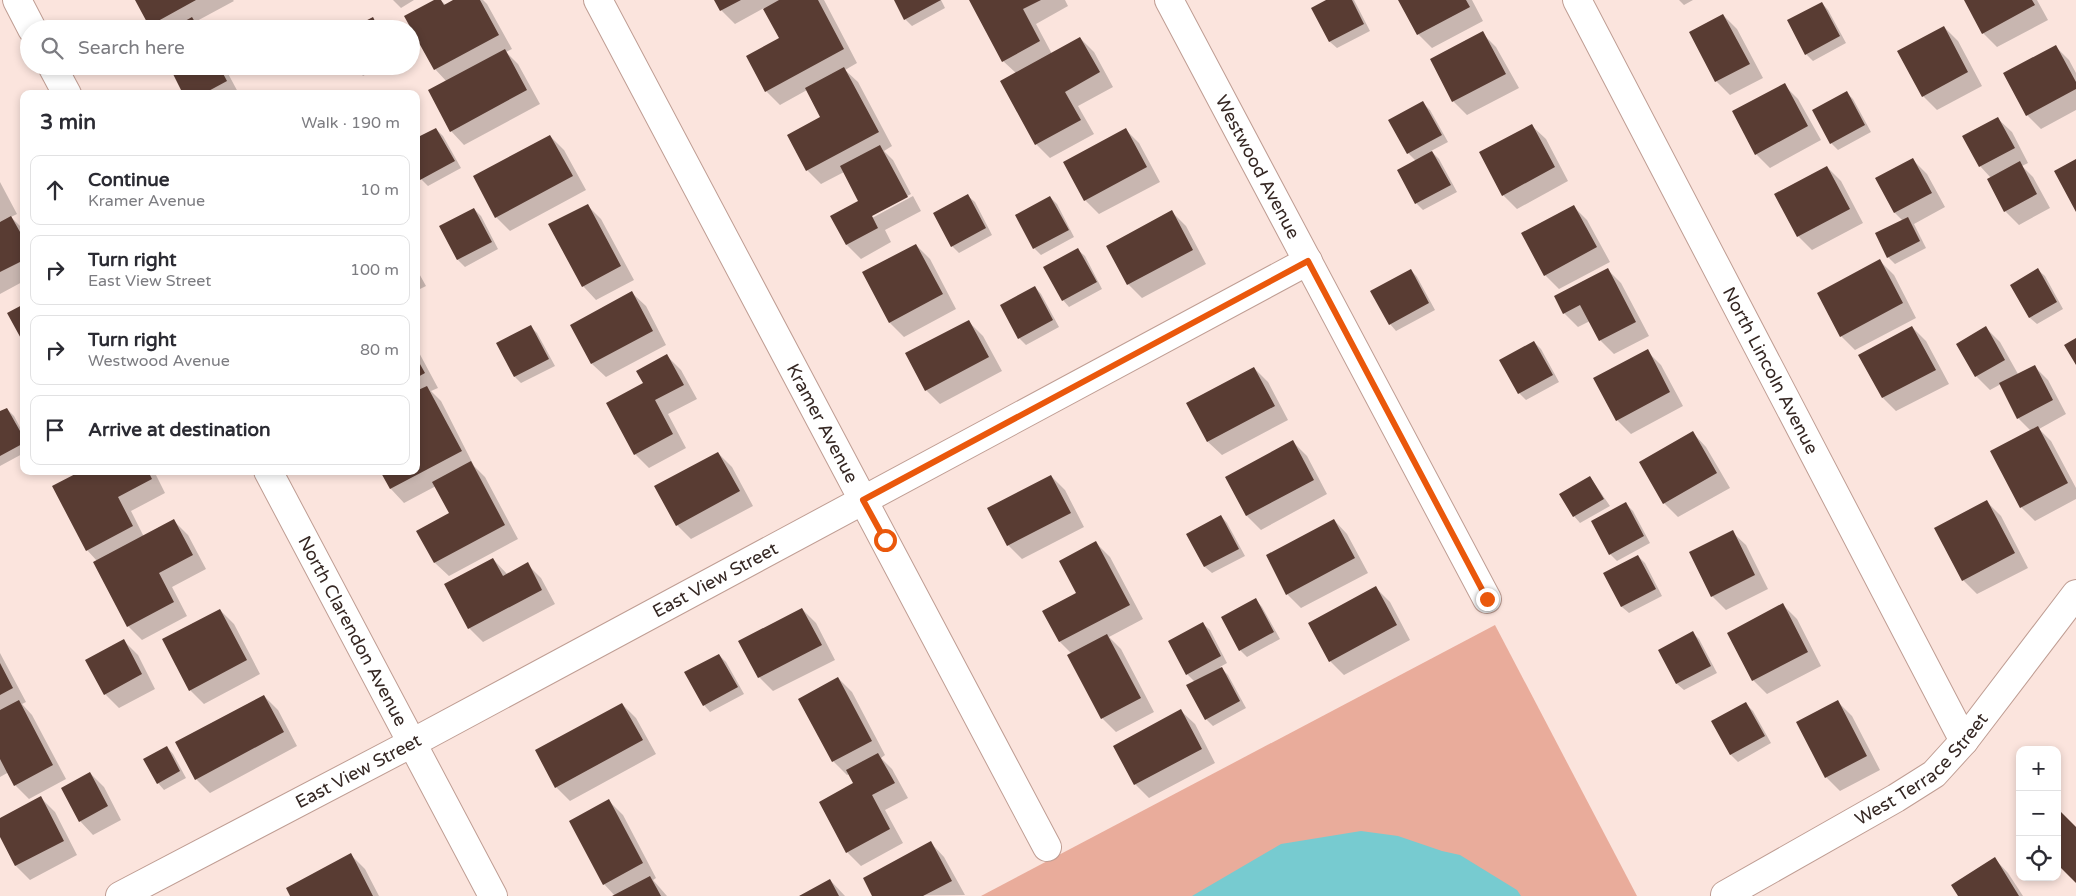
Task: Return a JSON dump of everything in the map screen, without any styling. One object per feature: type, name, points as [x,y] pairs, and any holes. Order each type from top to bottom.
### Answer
[{"type":"street","points":[[17,0],[27,20]]},
{"type":"street","name":"Kramer Avenue","points":[[598,0],[1047,846]]},
{"type":"street","name":"Westwood Avenue","points":[[1169,0],[1487,599]]},
{"type":"street","name":"North Lincoln Avenue","points":[[1577,0],[1964,741]]},
{"type":"street","points":[[57,75],[65,90]]},
{"type":"street","name":"East View Street","points":[[120,896],[412,743],[1308,261]]},
{"type":"street","name":"North Clarendon Avenue","points":[[270,475],[493,896]]},
{"type":"street","name":"West Terrace Street","points":[[1725,895],[1896,798],[1934,774],[1964,741],[2076,594]]},
{"type":"shaded area","points":[[1495,625],[1637,896],[981,896]]},
{"type":"water","points":[[1361,831],[1398,836],[1460,855],[1517,890],[1521,896],[1192,896],[1281,844]]},
{"type":"building","points":[[135,0],[196,0],[160,20],[146,20]]},
{"type":"building","points":[[434,0],[441,0],[444,5],[453,0],[480,0],[499,35],[434,70],[420,45],[420,20],[406,20],[404,16]]},
{"type":"building","points":[[714,0],[741,0],[720,11]]},
{"type":"building","points":[[779,0],[818,0],[844,49],[765,92],[746,56],[779,38],[763,9]]},
{"type":"building","points":[[894,0],[941,0],[904,20]]},
{"type":"building","points":[[969,0],[1041,0],[1023,9],[1040,41],[1002,62]]},
{"type":"building","points":[[1326,0],[1352,0],[1364,24],[1329,42],[1311,8]]},
{"type":"building","points":[[1398,0],[1466,0],[1470,7],[1417,35]]},
{"type":"building","points":[[1964,0],[2032,0],[2035,5],[1982,34]]},
{"type":"building","points":[[1822,2],[1840,36],[1805,55],[1787,20]]},
{"type":"building","points":[[1723,14],[1750,64],[1715,82],[1689,32]]},
{"type":"building","points":[[1944,26],[1968,72],[1922,97],[1897,51]]},
{"type":"building","points":[[1483,31],[1506,74],[1452,102],[1430,59]]},
{"type":"building","points":[[1080,37],[1100,72],[1065,92],[1081,120],[1035,145],[1000,81]]},
{"type":"building","points":[[2056,45],[2076,82],[2076,89],[2026,116],[2003,73]]},
{"type":"building","points":[[505,49],[527,90],[450,132],[428,90]]},
{"type":"building","points":[[844,67],[879,132],[806,171],[787,135],[820,117],[805,88]]},
{"type":"building","points":[[174,75],[224,75],[227,81],[210,90],[181,90]]},
{"type":"building","points":[[1785,83],[1808,126],[1755,155],[1732,111]]},
{"type":"building","points":[[1847,91],[1865,125],[1830,144],[1812,110]]},
{"type":"building","points":[[1423,101],[1442,135],[1407,154],[1388,120]]},
{"type":"building","points":[[1998,117],[2015,148],[1979,167],[1962,136]]},
{"type":"building","points":[[1532,124],[1555,167],[1502,196],[1479,152]]},
{"type":"building","points":[[436,128],[455,161],[420,180],[420,136]]},
{"type":"building","points":[[1126,128],[1147,167],[1084,201],[1063,162]]},
{"type":"building","points":[[550,135],[573,176],[495,218],[473,176]]},
{"type":"building","points":[[880,145],[908,197],[872,216],[878,228],[846,245],[830,216],[858,201],[840,166]]},
{"type":"building","points":[[1432,151],[1451,185],[1415,204],[1397,170]]},
{"type":"building","points":[[1913,158],[1932,193],[1894,213],[1875,178]]},
{"type":"building","points":[[2076,159],[2076,212],[2054,171]]},
{"type":"building","points":[[2020,161],[2037,194],[2004,212],[1987,179]]},
{"type":"building","points":[[1827,166],[1850,209],[1797,237],[1774,194]]},
{"type":"building","points":[[968,194],[986,228],[951,247],[933,213]]},
{"type":"building","points":[[1050,196],[1069,230],[1033,249],[1015,215]]},
{"type":"building","points":[[588,204],[621,266],[582,287],[548,224]]},
{"type":"building","points":[[1574,205],[1597,247],[1544,276],[1521,233]]},
{"type":"building","points":[[474,208],[492,242],[457,260],[439,226]]},
{"type":"building","points":[[1172,210],[1193,250],[1127,285],[1106,246]]},
{"type":"building","points":[[11,216],[20,232],[20,262],[0,272],[0,222]]},
{"type":"building","points":[[1908,217],[1920,241],[1887,258],[1875,233]]},
{"type":"building","points":[[916,244],[943,294],[889,323],[862,272]]},
{"type":"building","points":[[1078,248],[1097,282],[1062,301],[1043,267]]},
{"type":"building","points":[[1880,259],[1903,303],[1840,337],[1817,293]]},
{"type":"building","points":[[1608,268],[1636,322],[1599,341],[1580,305],[1563,314],[1554,296]]},
{"type":"building","points":[[2038,268],[2057,302],[2029,318],[2010,285]]},
{"type":"building","points":[[1411,269],[1429,303],[1389,325],[1370,291]]},
{"type":"building","points":[[1035,286],[1053,320],[1018,339],[1000,305]]},
{"type":"building","points":[[632,291],[653,331],[591,364],[570,325]]},
{"type":"building","points":[[20,306],[20,337],[7,313]]},
{"type":"building","points":[[969,320],[989,357],[925,391],[905,353]]},
{"type":"building","points":[[531,325],[549,359],[514,377],[496,343]]},
{"type":"building","points":[[1912,326],[1936,370],[1882,398],[1858,355]]},
{"type":"building","points":[[1986,326],[2005,360],[1975,377],[1956,344]]},
{"type":"building","points":[[2076,338],[2076,365],[2064,345]]},
{"type":"building","points":[[1534,341],[1553,375],[1518,394],[1499,360]]},
{"type":"building","points":[[1648,349],[1670,392],[1616,421],[1593,378]]},
{"type":"building","points":[[667,354],[684,385],[655,400],[673,434],[634,455],[606,403],[643,383],[636,371]]},
{"type":"building","points":[[420,364],[425,373],[420,376]]},
{"type":"building","points":[[2035,365],[2053,400],[2017,419],[1999,383]]},
{"type":"building","points":[[1254,367],[1275,406],[1207,442],[1186,403]]},
{"type":"building","points":[[427,386],[462,451],[420,473],[420,389]]},
{"type":"building","points":[[7,408],[20,431],[20,445],[0,456],[0,411]]},
{"type":"building","points":[[2038,426],[2068,483],[2020,508],[1990,451]]},
{"type":"building","points":[[1693,431],[1717,473],[1663,504],[1639,462]]},
{"type":"building","points":[[1293,440],[1314,480],[1246,516],[1225,477]]},
{"type":"building","points":[[718,452],[740,491],[676,526],[654,486]]},
{"type":"building","points":[[471,461],[505,525],[434,563],[416,531],[449,513],[432,482]]},
{"type":"building","points":[[73,475],[150,475],[152,479],[118,497],[133,526],[86,551],[52,486]]},
{"type":"building","points":[[382,475],[417,475],[390,489]]},
{"type":"building","points":[[1051,475],[1071,513],[1007,546],[987,508]]},
{"type":"building","points":[[1590,476],[1604,499],[1573,517],[1559,494]]},
{"type":"building","points":[[1987,500],[2015,553],[1962,581],[1934,528]]},
{"type":"building","points":[[1626,502],[1644,536],[1609,555],[1591,521]]},
{"type":"building","points":[[1221,515],[1239,549],[1204,567],[1186,534]]},
{"type":"building","points":[[174,519],[193,555],[159,573],[174,602],[127,627],[93,562]]},
{"type":"building","points":[[1334,519],[1355,558],[1286,595],[1266,555]]},
{"type":"building","points":[[1733,530],[1755,575],[1711,597],[1689,552]]},
{"type":"building","points":[[1096,541],[1130,605],[1059,642],[1042,611],[1076,593],[1059,561]]},
{"type":"building","points":[[1638,555],[1656,589],[1621,607],[1603,573]]},
{"type":"building","points":[[493,558],[503,576],[528,562],[542,590],[468,629],[444,584]]},
{"type":"building","points":[[1376,586],[1397,625],[1329,662],[1308,623]]},
{"type":"building","points":[[1256,598],[1274,632],[1239,651],[1221,617]]},
{"type":"building","points":[[1783,603],[1808,652],[1752,681],[1727,633]]},
{"type":"building","points":[[802,608],[822,645],[758,678],[738,641]]},
{"type":"building","points":[[220,609],[247,660],[189,691],[162,639]]},
{"type":"building","points":[[1203,622],[1221,656],[1186,675],[1168,641]]},
{"type":"building","points":[[1693,631],[1711,666],[1676,684],[1658,650]]},
{"type":"building","points":[[1107,634],[1141,698],[1101,719],[1067,655]]},
{"type":"building","points":[[124,639],[142,674],[104,695],[85,660]]},
{"type":"building","points":[[719,654],[738,687],[703,706],[684,672]]},
{"type":"building","points":[[0,663],[13,688],[0,695]]},
{"type":"building","points":[[1222,667],[1240,701],[1205,720],[1186,685]]},
{"type":"building","points":[[838,677],[872,741],[832,762],[798,699]]},
{"type":"building","points":[[264,695],[284,732],[195,780],[175,742]]},
{"type":"building","points":[[19,700],[53,765],[14,786],[0,759],[0,710]]},
{"type":"building","points":[[1838,700],[1867,756],[1825,778],[1796,722]]},
{"type":"building","points":[[1746,702],[1765,736],[1730,755],[1711,721]]},
{"type":"building","points":[[622,703],[643,740],[555,788],[535,750]]},
{"type":"building","points":[[1181,709],[1202,749],[1134,785],[1113,746]]},
{"type":"building","points":[[167,746],[180,771],[157,784],[143,759]]},
{"type":"building","points":[[878,753],[895,783],[872,795],[890,829],[846,853],[819,802],[853,783],[846,770]]},
{"type":"building","points":[[90,772],[108,806],[79,822],[61,788]]},
{"type":"building","points":[[41,796],[64,841],[15,866],[0,837],[0,818]]},
{"type":"building","points":[[609,799],[643,863],[603,885],[569,821]]},
{"type":"building","points":[[2061,812],[2076,827],[2076,883],[2061,868]]},
{"type":"building","points":[[931,841],[952,881],[923,896],[872,896],[863,878]]},
{"type":"building","points":[[351,853],[373,896],[290,896],[286,888]]},
{"type":"building","points":[[1995,857],[2019,896],[1958,896],[1951,885]]},
{"type":"building","points":[[650,876],[661,896],[612,896]]},
{"type":"building","points":[[830,879],[839,896],[799,896]]},
{"type":"route","points":[[885,540],[863,500],[1308,261],[1487,599]]}]
